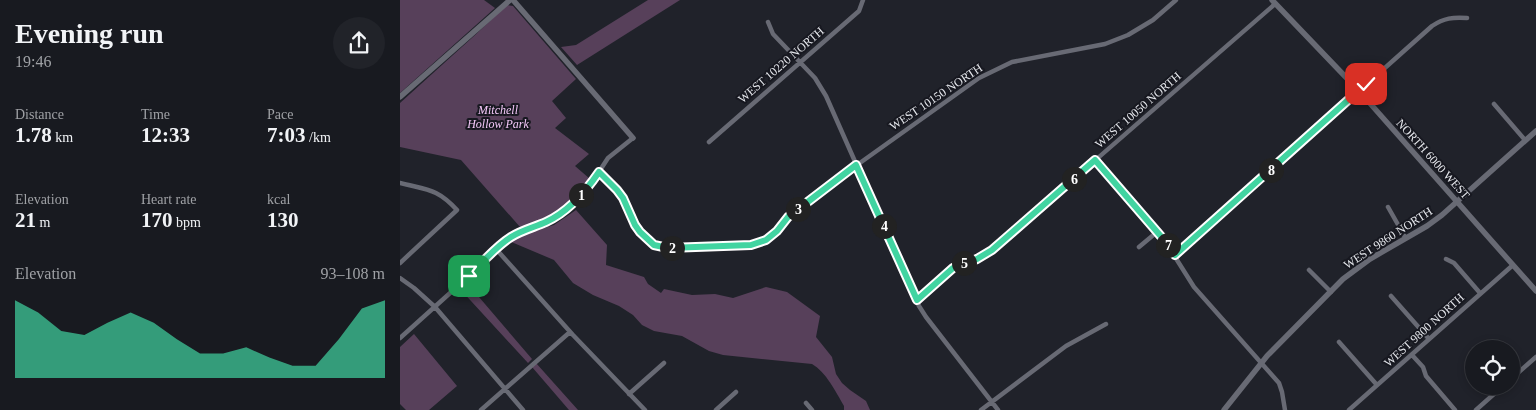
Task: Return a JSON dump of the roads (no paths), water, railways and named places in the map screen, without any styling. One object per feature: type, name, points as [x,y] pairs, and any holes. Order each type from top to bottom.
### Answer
[{"type":"street","points":[[400,97],[511,0],[633,138],[608,158],[579,197],[555,217],[507,239],[400,338]]},
{"type":"street","name":"WEST 10220 NORTH","points":[[709,142],[859,10],[863,0]]},
{"type":"street","name":"WEST 10150 NORTH","points":[[599,172],[617,190],[623,198],[635,225],[647,240],[654,245],[668,248],[751,245],[766,240],[777,231],[788,217],[856,165],[979,78],[1012,62],[1105,44],[1128,35],[1153,20],[1176,0]]},
{"type":"street","name":"NORTH 6000 WEST","points":[[1274,2],[1360,92],[1536,290]]},
{"type":"street","name":"WEST 10050 NORTH","points":[[917,300],[953,268],[977,259],[992,250],[1274,2]]},
{"type":"street","points":[[1175,255],[1432,26],[1451,17],[1467,18]]},
{"type":"street","points":[[768,22],[773,34],[815,78],[826,96],[926,317],[998,410]]},
{"type":"street","points":[[1494,104],[1525,140]]},
{"type":"street","name":"WEST 9860 NORTH","points":[[1262,362],[1356,268],[1405,237],[1428,226],[1458,202],[1536,131]]},
{"type":"street","points":[[1095,160],[1175,255],[1194,287],[1262,362],[1279,384],[1285,410]]},
{"type":"street","points":[[400,183],[435,191],[457,210],[400,263]]},
{"type":"street","points":[[1388,207],[1405,237]]},
{"type":"street","points":[[1139,247],[1157,232]]},
{"type":"street","points":[[496,249],[570,332],[645,410]]},
{"type":"street","points":[[1446,260],[1454,263],[1480,293]]},
{"type":"street","name":"WEST 9800 NORTH","points":[[1349,410],[1513,265]]},
{"type":"street","points":[[1310,270],[1331,292]]},
{"type":"street","points":[[400,278],[435,307],[523,410]]},
{"type":"street","points":[[1391,296],[1429,339]]},
{"type":"street","points":[[981,410],[1066,346],[1106,324]]},
{"type":"street","points":[[481,410],[570,332]]},
{"type":"street","points":[[1339,342],[1377,385]]},
{"type":"street","points":[[1412,355],[1423,367],[1426,376],[1455,410]]},
{"type":"street","points":[[1520,371],[1536,357]]},
{"type":"street","points":[[1224,410],[1262,362]]},
{"type":"street","points":[[629,394],[664,363]]},
{"type":"street","points":[[716,410],[736,392]]},
{"type":"street","points":[[1476,410],[1493,395]]},
{"type":"street","points":[[806,403],[812,410]]},
{"type":"park label","name":"Mitchell Hollow Park","points":[[498,117]]}]
